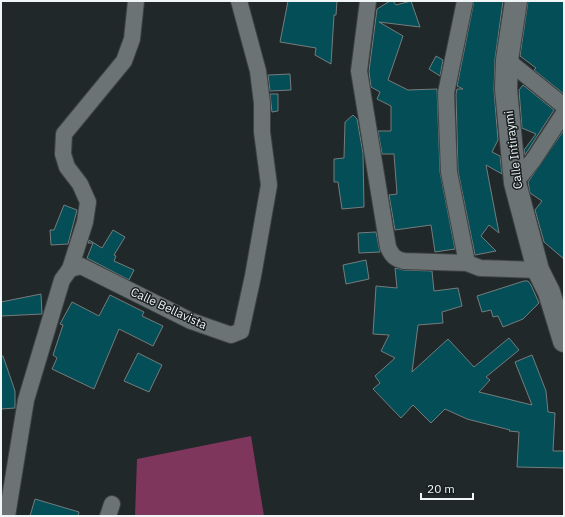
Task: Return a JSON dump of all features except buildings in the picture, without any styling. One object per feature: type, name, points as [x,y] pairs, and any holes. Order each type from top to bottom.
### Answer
[{"type":"main road","name":"Calle Intiraymi","points":[[516,1],[507,60],[509,127],[515,183],[538,270],[556,297],[564,341]]},
{"type":"street","points":[[7,516],[26,400],[62,280],[70,269],[85,222],[88,202],[80,184],[67,166],[63,154],[64,134],[124,62],[132,39],[136,1]]},
{"type":"street","name":"Calle Bellavista","points":[[70,269],[81,266],[191,321],[231,335],[241,331],[252,283],[269,185],[262,132],[262,103],[258,71],[238,1]]},
{"type":"street","points":[[368,1],[359,70],[360,82],[366,108],[388,247],[392,256],[396,259],[404,261],[467,263],[480,268],[538,270]]},
{"type":"street","points":[[465,1],[446,93],[449,172],[467,263]]},
{"type":"street","points":[[507,60],[564,106]]},
{"type":"street","points":[[515,183],[534,159],[564,113]]},
{"type":"shaded area","points":[[251,436],[264,516],[135,516],[137,459]]}]
